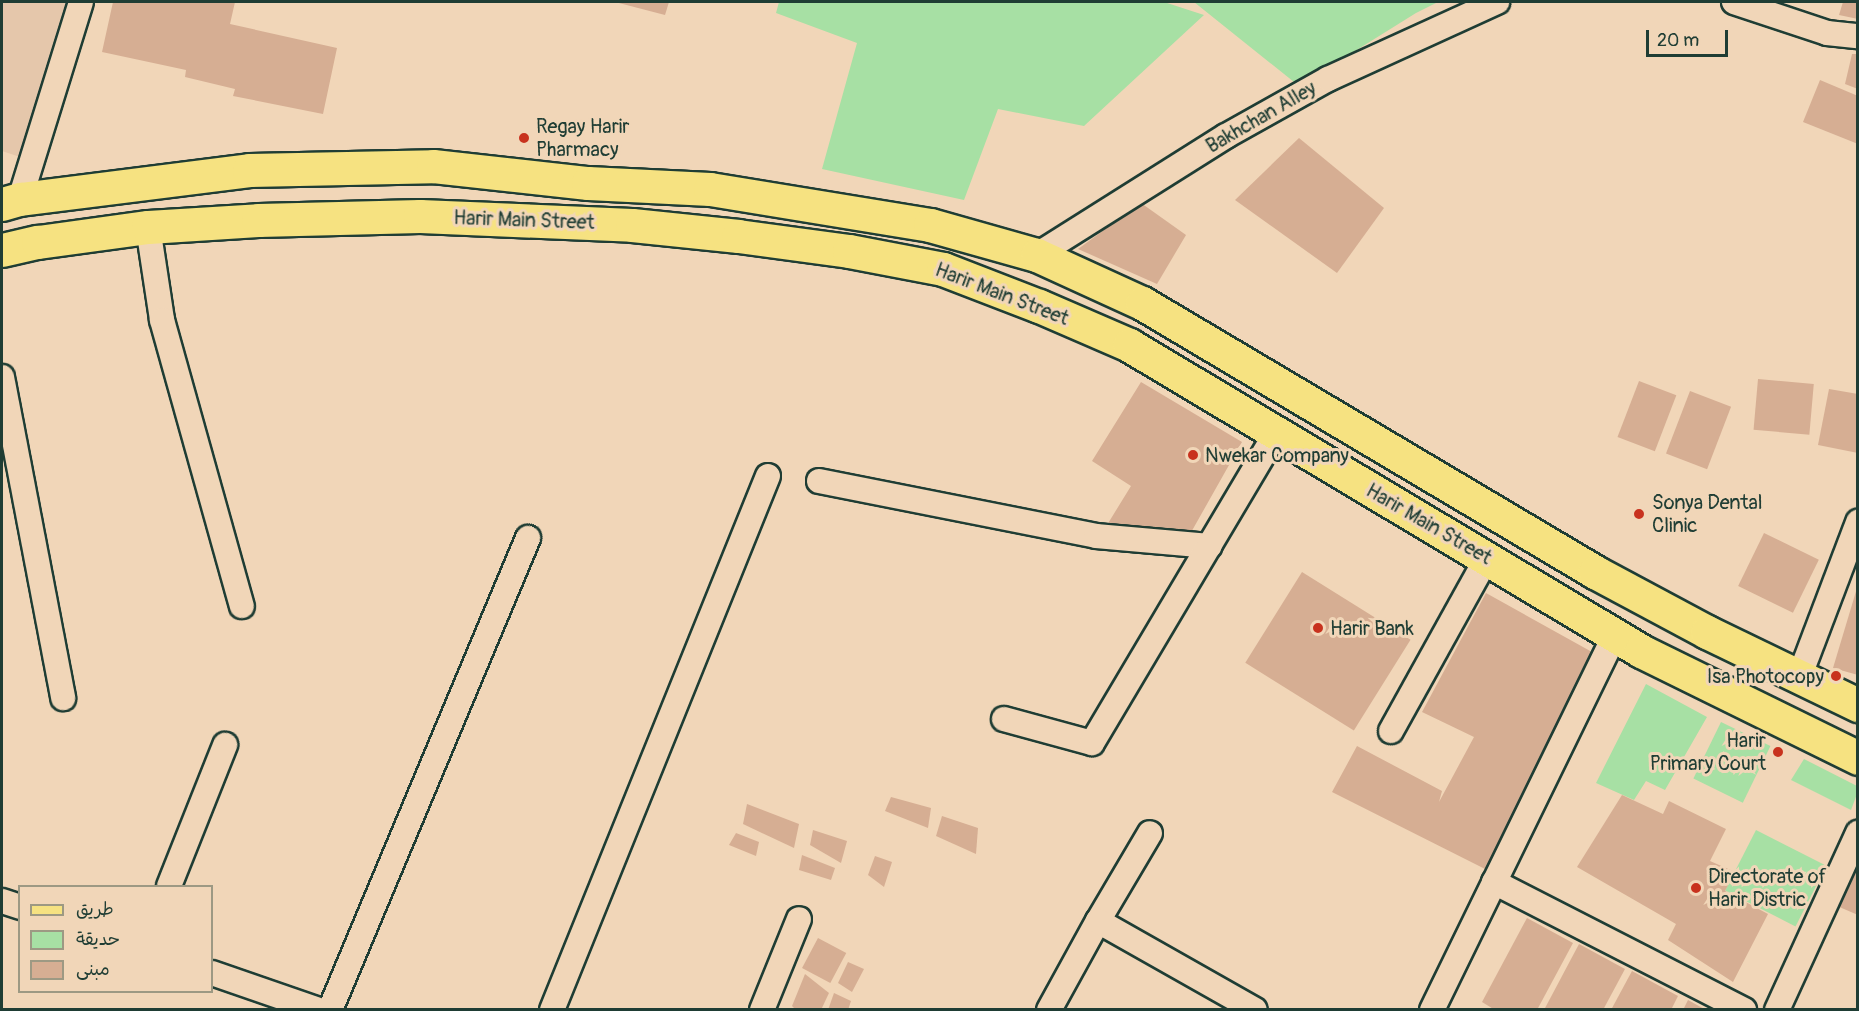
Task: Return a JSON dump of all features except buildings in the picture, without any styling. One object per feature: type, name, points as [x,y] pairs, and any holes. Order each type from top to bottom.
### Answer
[{"type":"main road","name":"Harir Main Street","points":[[11,202],[249,170],[433,166],[588,183],[710,189],[930,225],[1037,255],[1142,303],[1595,572],[1707,632],[1800,675],[1857,705]]},
{"type":"main road","name":"Harir Main Street","points":[[2,250],[38,242],[148,227],[258,220],[420,216],[632,225],[849,251],[943,269],[1040,306],[1130,345],[1628,644],[1857,758]]},
{"type":"main road","points":[[1628,644],[1661,606]]},
{"type":"street","points":[[11,202],[81,2]]},
{"type":"street","name":"Bakhchan Alley","points":[[1037,255],[1226,136],[1328,79],[1497,2]]},
{"type":"street","points":[[1734,2],[1827,33],[1857,36]]},
{"type":"street","points":[[148,227],[162,320],[242,606]]},
{"type":"street","points":[[2,378],[63,698]]},
{"type":"street","points":[[1004,719],[1092,744],[1276,433]]},
{"type":"street","points":[[552,1010],[768,476]]},
{"type":"street","points":[[819,481],[1096,536],[1210,546]]},
{"type":"street","points":[[1800,675],[1857,522]]},
{"type":"street","points":[[330,1010],[528,538]]},
{"type":"street","points":[[1391,731],[1487,558]]},
{"type":"street","points":[[1432,1010],[1494,882],[1628,644]]},
{"type":"street","points":[[169,885],[225,745]]},
{"type":"street","points":[[1049,1010],[1150,833]]},
{"type":"street","points":[[1777,1010],[1857,833]]},
{"type":"street","points":[[1494,882],[1744,1010]]},
{"type":"street","points":[[2,901],[18,906]]},
{"type":"street","points":[[762,1010],[799,919]]},
{"type":"street","points":[[1098,921],[1256,1010]]},
{"type":"street","points":[[213,973],[319,1010]]},
{"type":"shaded area","points":[[2,2],[67,2],[23,158],[2,151]]},
{"type":"green space","points":[[779,2],[1164,2],[1204,15],[1084,126],[998,109],[964,200],[822,169],[857,43],[776,13]]},
{"type":"green space","points":[[1194,2],[1438,2],[1416,13],[1299,86]]},
{"type":"green space","points":[[1646,684],[1707,717],[1665,790],[1646,781],[1634,800],[1596,783]]},
{"type":"green space","points":[[1721,722],[1770,746],[1743,803],[1693,779]]},
{"type":"green space","points":[[1804,759],[1857,786],[1857,794],[1851,810],[1791,780]]},
{"type":"green space","points":[[1756,830],[1826,866],[1796,926],[1725,891]]},
{"type":"place","name":"Regay Harir Pharmacy","points":[[524,138]]},
{"type":"place","name":"Nwekar Company","points":[[1193,455]]},
{"type":"place","name":"Sonya Dental Clinic","points":[[1639,514]]},
{"type":"place","name":"Harir Bank","points":[[1318,628]]},
{"type":"place","name":"Isa Photocopy","points":[[1836,676]]},
{"type":"place","name":"Harir Primary Court","points":[[1778,752]]},
{"type":"place","name":"Directorate of Harir Distric","points":[[1696,888]]}]
